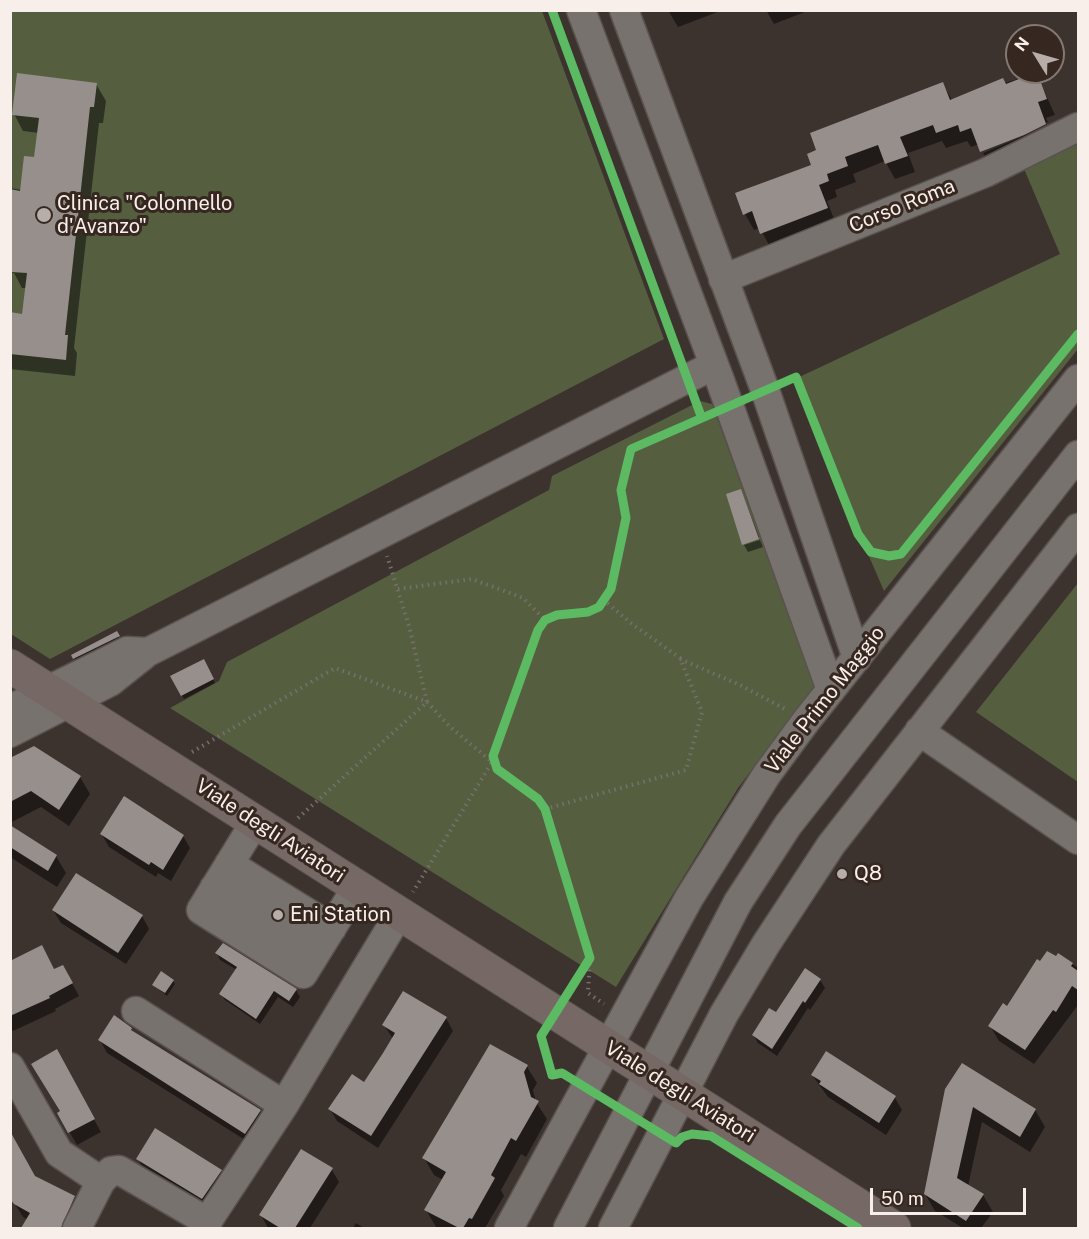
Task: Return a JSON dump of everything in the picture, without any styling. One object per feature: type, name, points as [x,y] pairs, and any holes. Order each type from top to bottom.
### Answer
[{"type":"main road","name":"Viale degli Aviatori","points":[[10,666],[894,1228]]},
{"type":"street","points":[[581,10],[714,363],[831,690]]},
{"type":"street","points":[[624,10],[757,368],[856,658]]},
{"type":"street","name":"Corso Roma","points":[[723,279],[985,172],[1078,127]]},
{"type":"street","points":[[10,734],[58,696],[127,651],[148,652],[714,363],[740,324]]},
{"type":"street","points":[[714,363],[757,368]]},
{"type":"street","name":"Viale Primo Maggio","points":[[509,1228],[689,898],[767,774],[806,721],[1078,379]]},
{"type":"street","points":[[568,1228],[738,902],[788,825],[1078,455]]},
{"type":"street","points":[[613,1228],[724,1014],[766,944],[831,845],[1078,528]]},
{"type":"street","points":[[10,709],[58,696]]},
{"type":"street","points":[[919,731],[1078,840]]},
{"type":"street","points":[[266,829],[230,864],[201,910],[303,974],[357,887]]},
{"type":"street","points":[[230,864],[325,940]]},
{"type":"street","points":[[76,1228],[101,1181],[111,1171],[119,1170],[205,1225],[284,1105],[399,914]]},
{"type":"street","points":[[136,1011],[284,1105]]},
{"type":"street","points":[[10,1067],[59,1153],[101,1181]]},
{"type":"path","points":[[381,535],[409,626],[427,702]]},
{"type":"path","points":[[398,589],[472,579],[523,598],[545,620]]},
{"type":"path","points":[[611,589],[602,604],[680,658],[740,685],[806,721]]},
{"type":"path","points":[[538,630],[545,620],[557,615]]},
{"type":"path","points":[[538,799],[546,813],[686,770],[702,712],[680,658]]},
{"type":"path","points":[[168,766],[334,668],[427,702],[449,726],[494,766]]},
{"type":"path","points":[[266,829],[427,702]]},
{"type":"path","points":[[399,914],[494,766],[496,745]]},
{"type":"path","points":[[586,947],[590,958],[588,993],[623,1017]]},
{"type":"path","points":[[578,977],[590,958]]},
{"type":"green space","points":[[10,11],[542,11],[664,339],[50,659],[11,634]]},
{"type":"green space","points":[[1078,139],[1078,349],[884,591],[793,380],[1060,254],[1022,164]]},
{"type":"green space","points":[[700,401],[712,404],[815,686],[738,788],[616,987],[170,708],[219,681],[227,662],[549,490],[552,476]]},
{"type":"green space","points":[[1078,583],[1078,782],[976,712]]},
{"type":"building","name":"Clinica \"Colonnello d'Avanzo\"","points":[[17,73],[97,83],[94,107],[90,107],[65,335],[68,335],[66,360],[10,354],[10,312],[22,314],[27,273],[11,272],[10,189],[20,191],[24,156],[34,157],[39,118],[12,115]]},
{"type":"building","points":[[1003,78],[1005,84],[1041,84],[1047,99],[1038,102],[1046,124],[980,152],[971,128],[960,132],[958,125],[936,133],[933,125],[900,137],[908,156],[885,164],[878,145],[845,157],[848,166],[827,174],[829,181],[819,185],[828,208],[760,234],[752,211],[743,215],[735,193],[811,165],[807,154],[816,150],[810,133],[943,82],[950,100]]},
{"type":"building","points":[[741,489],[759,539],[742,545],[726,494]]},
{"type":"building","points":[[117,631],[120,636],[73,659],[71,655]]},
{"type":"building","points":[[204,659],[214,679],[181,696],[170,676]]},
{"type":"building","points":[[34,746],[81,776],[59,810],[31,791],[10,802],[10,758]]},
{"type":"building","points":[[124,796],[184,835],[163,870],[151,862],[149,865],[100,834]]},
{"type":"building","points":[[10,825],[57,855],[48,871],[10,847]]},
{"type":"building","points":[[76,873],[143,915],[118,953],[52,910]]},
{"type":"building","points":[[223,943],[297,989],[289,1001],[274,991],[256,1019],[219,994],[237,967],[215,953]]},
{"type":"building","points":[[42,945],[54,969],[63,965],[73,983],[49,996],[50,998],[10,1016],[10,961]]},
{"type":"building","points":[[1047,951],[1056,956],[1058,953],[1073,963],[1071,966],[1078,971],[1078,990],[1072,986],[1056,1012],[1053,1010],[1025,1050],[988,1026],[1003,1003],[1007,1006],[1037,959],[1040,961]]},
{"type":"building","points":[[805,968],[821,979],[805,1003],[803,1001],[772,1049],[752,1035],[769,1008],[776,1012]]},
{"type":"building","points":[[161,971],[174,980],[165,993],[152,985]]},
{"type":"building","points":[[403,991],[447,1017],[371,1136],[328,1109],[352,1074],[364,1082],[383,1053],[395,1033],[382,1025]]},
{"type":"building","points":[[114,1015],[132,1028],[131,1030],[261,1110],[245,1134],[98,1040]]},
{"type":"building","points":[[490,1044],[528,1065],[524,1072],[531,1097],[539,1101],[516,1141],[511,1138],[491,1175],[495,1178],[472,1219],[469,1218],[463,1228],[459,1228],[424,1210],[446,1172],[422,1158]]},
{"type":"building","points":[[57,1049],[95,1119],[68,1133],[57,1113],[60,1111],[31,1064]]},
{"type":"building","points":[[826,1051],[896,1096],[879,1123],[819,1084],[821,1081],[811,1075]]},
{"type":"building","points":[[962,1063],[1036,1109],[1020,1137],[973,1107],[957,1178],[984,1194],[966,1221],[924,1194],[945,1089]]},
{"type":"building","points":[[155,1128],[222,1170],[202,1199],[136,1159]]},
{"type":"building","points":[[10,1131],[35,1176],[75,1196],[61,1228],[21,1228],[30,1213],[14,1204],[10,1199]]},
{"type":"building","points":[[301,1149],[333,1168],[295,1228],[280,1228],[259,1215]]},
{"type":"cycle path","points":[[552,10],[701,416]]},
{"type":"cycle path","points":[[858,1228],[711,1136],[692,1134],[682,1137],[676,1143],[562,1073],[552,1075],[541,1036],[590,958],[545,809],[538,799],[497,769],[493,756],[538,630],[545,620],[557,615],[588,612],[599,607],[611,589],[626,518],[621,490],[631,449],[796,377],[858,534],[871,552],[889,556],[901,554],[1078,334]]},
{"type":"place","name":"Clinica \"Colonnello d'Avanzo\"","points":[[44,215]]},
{"type":"place","name":"Q8","points":[[842,874]]},
{"type":"place","name":"Eni Station","points":[[278,915]]}]
